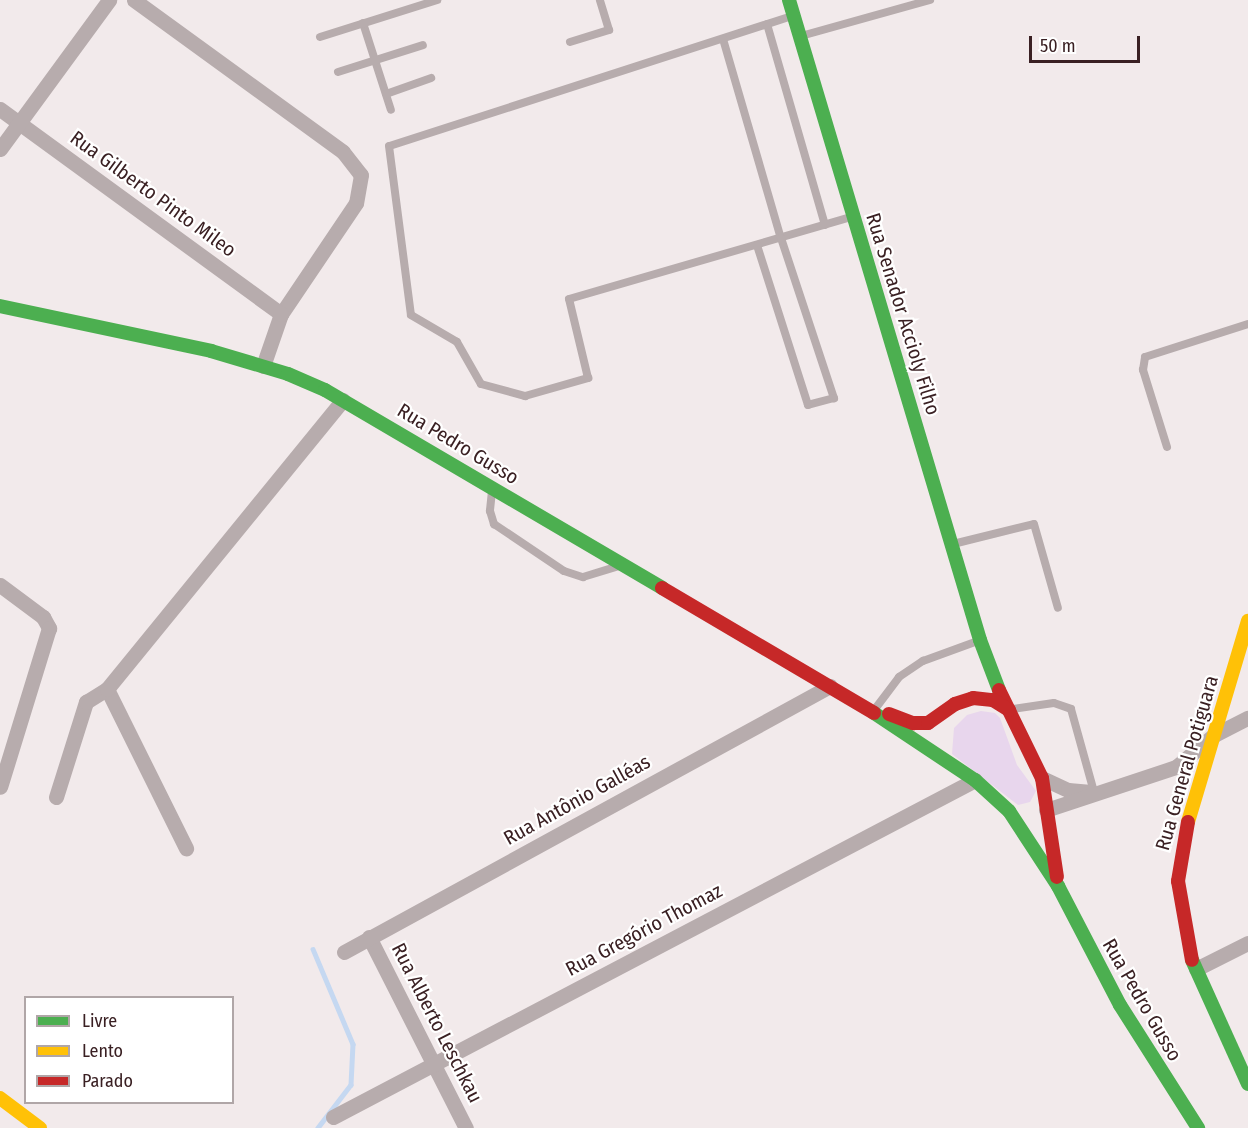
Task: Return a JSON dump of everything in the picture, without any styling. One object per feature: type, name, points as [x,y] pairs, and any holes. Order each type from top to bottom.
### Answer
[{"type":"main road","name":"Rua Senador Accioly Filho","points":[[789,0],[980,640],[1009,710]]},
{"type":"main road","name":"Rua Pedro Gusso","points":[[0,306],[180,343],[263,366],[343,400],[859,703],[975,780],[1016,821],[1059,886],[1120,1005],[1198,1128]]},
{"type":"main road","name":"Rua General Potiguara","points":[[1248,621],[1185,833],[1178,873],[1184,933],[1196,969],[1248,1084]]},
{"type":"main road","name":"Rua Senador Accioly Filho","points":[[962,701],[975,680],[980,640]]},
{"type":"main road","points":[[962,701],[983,698],[1009,710]]},
{"type":"main road","name":"Rua Pedro Gusso","points":[[859,703],[921,724],[942,715],[962,701]]},
{"type":"main road","name":"Rua Pedro Gusso","points":[[1009,710],[1042,778],[1059,886]]},
{"type":"main road","points":[[934,753],[933,735],[942,715]]},
{"type":"main road","points":[[1016,821],[1034,821],[1046,810]]},
{"type":"main road","points":[[0,1098],[40,1128]]},
{"type":"street","points":[[0,149],[109,0]]},
{"type":"street","points":[[134,0],[343,152],[361,175],[356,203],[280,314],[263,366]]},
{"type":"street","name":"Rua Gilberto Pinto Mileo","points":[[0,109],[280,314]]},
{"type":"street","points":[[56,797],[86,702],[107,689],[343,400]]},
{"type":"street","points":[[0,585],[47,623],[49,635],[0,787]]},
{"type":"street","name":"Rua Antônio Galléas","points":[[344,952],[830,686]]},
{"type":"street","points":[[107,689],[186,848]]},
{"type":"street","points":[[1046,810],[1176,767],[1214,735],[1248,718]]},
{"type":"street","points":[[1042,778],[1068,790],[1094,793]]},
{"type":"street","name":"Rua Gregório Thomaz","points":[[333,1117],[975,780]]},
{"type":"street","name":"Rua Alberto Leschkau","points":[[369,937],[466,1128]]},
{"type":"street","points":[[1196,969],[1248,943]]},
{"type":"lane","points":[[320,37],[437,0]]},
{"type":"lane","points":[[570,42],[609,30],[600,0]]},
{"type":"lane","points":[[800,37],[930,0]]},
{"type":"lane","points":[[794,15],[389,146],[411,315],[457,342],[481,384],[525,396],[588,378],[568,299],[854,217]]},
{"type":"lane","points":[[363,23],[391,110]]},
{"type":"lane","points":[[767,24],[825,225]]},
{"type":"lane","points":[[723,39],[781,238],[834,398],[808,405],[757,245]]},
{"type":"lane","points":[[338,72],[423,45]]},
{"type":"lane","points":[[386,94],[431,78]]},
{"type":"lane","points":[[1167,447],[1142,364],[1145,357],[1168,347],[1248,324]]},
{"type":"lane","points":[[492,487],[490,511],[494,524],[564,571],[583,577],[623,564]]},
{"type":"lane","points":[[952,544],[1034,524],[1058,608]]},
{"type":"lane","points":[[875,709],[899,677],[923,661],[980,640]]},
{"type":"lane","points":[[1009,710],[1054,704],[1064,704],[1071,709],[1094,793]]},
{"type":"shaded area","points":[[981,711],[995,713],[1000,718],[1017,765],[1036,791],[1030,802],[1018,805],[952,754],[954,728],[967,715]]},
{"type":"waterway","points":[[313,949],[353,1044],[351,1085],[318,1128]]},
{"type":"traffic: fast","points":[[789,0],[980,640],[999,690]]},
{"type":"traffic: fast","points":[[0,306],[211,351],[288,374],[325,390],[662,588]]},
{"type":"traffic: fast","points":[[874,713],[975,780],[1009,811],[1058,886],[1120,1005],[1198,1128]]},
{"type":"traffic: fast","points":[[1192,960],[1248,1084]]},
{"type":"traffic: slow","points":[[1188,822],[1248,621]]},
{"type":"traffic: slow","points":[[0,1098],[40,1128]]},
{"type":"traffic: jam","points":[[662,588],[874,713]]},
{"type":"traffic: jam","points":[[999,690],[1042,778],[1057,877]]},
{"type":"traffic: jam","points":[[889,714],[913,723],[928,723],[955,704],[973,698],[993,700],[1009,710]]},
{"type":"traffic: jam","points":[[1188,822],[1178,881],[1192,960]]}]
